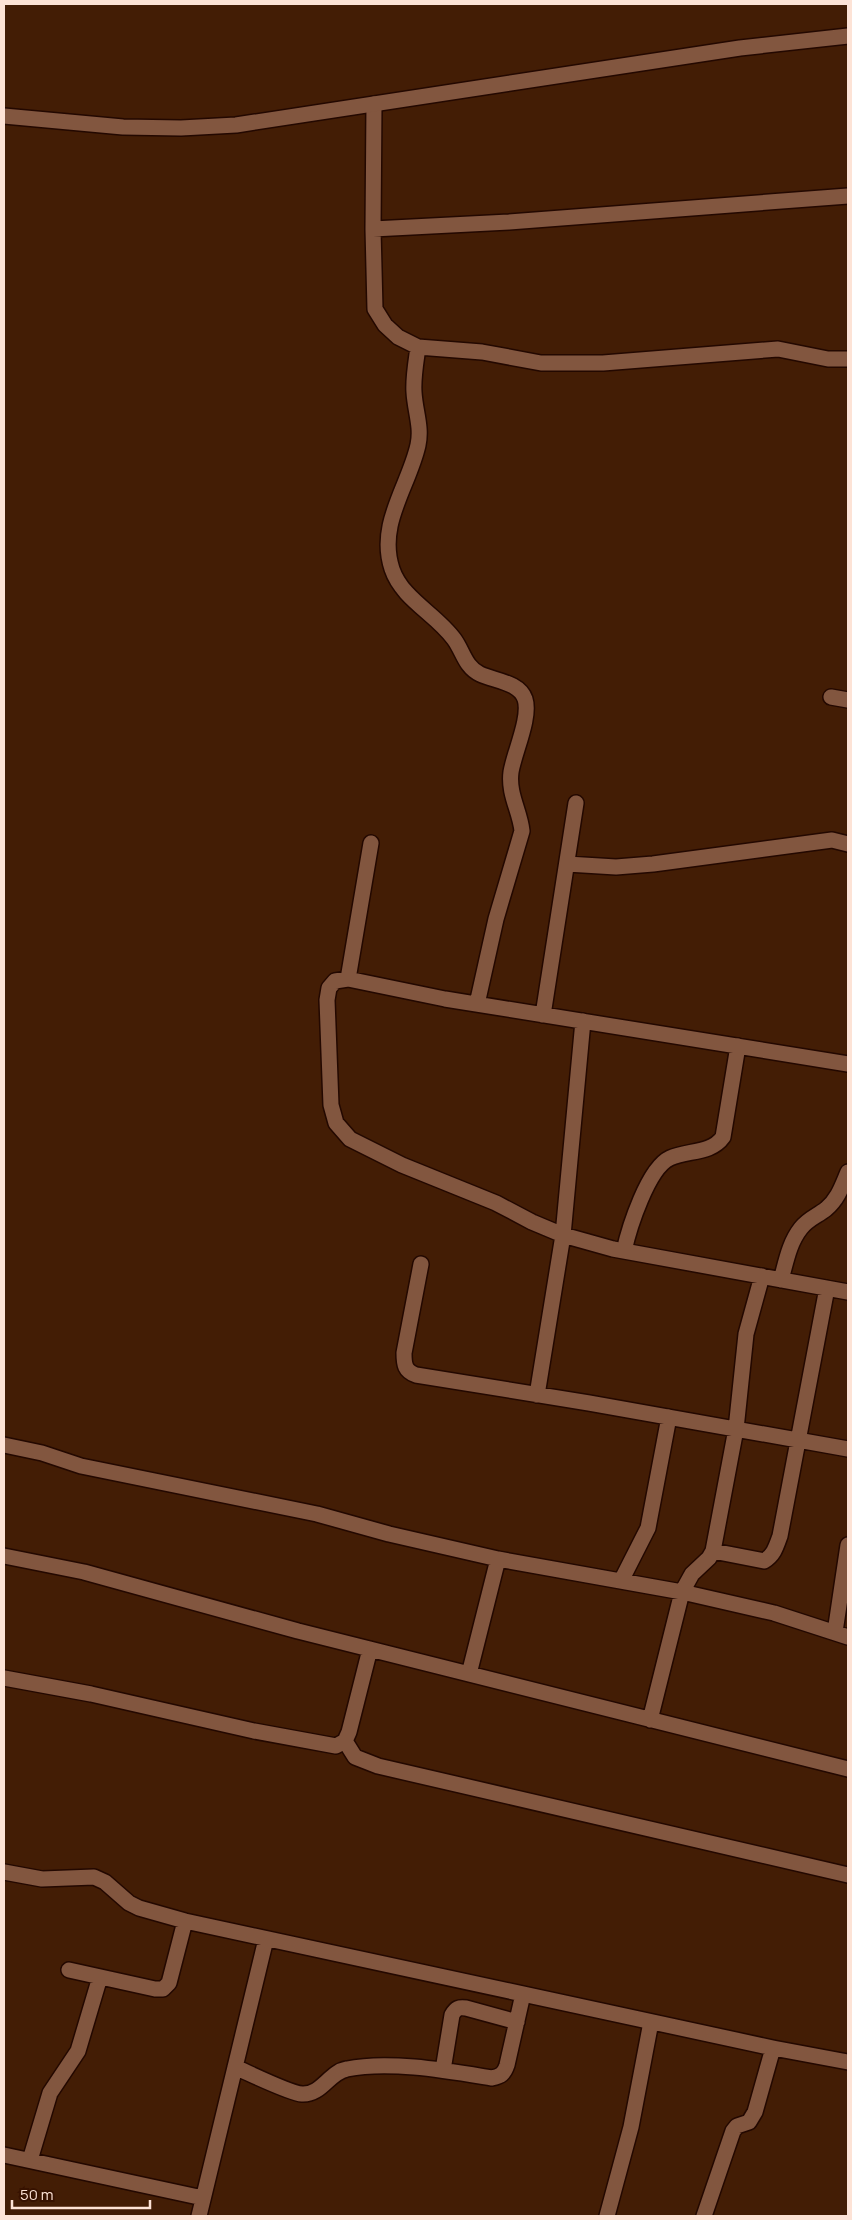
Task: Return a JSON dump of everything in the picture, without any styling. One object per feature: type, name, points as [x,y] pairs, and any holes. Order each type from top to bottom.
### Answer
[{"type":"street","points":[[4,116],[123,127],[180,128],[236,125],[740,48],[848,36]]},
{"type":"street","points":[[374,104],[373,229],[375,309],[385,325],[398,337],[418,347],[482,352],[541,363],[603,362],[778,349],[828,360],[848,359]]},
{"type":"street","points":[[373,229],[510,222],[848,196]]},
{"type":"street","points":[[418,347],[414,392],[420,430],[418,447],[398,497],[389,529],[392,568],[398,582],[407,593],[446,628],[472,669],[480,674],[518,688],[525,698],[527,710],[511,773],[510,788],[521,816],[522,831],[496,919],[477,1004]]},
{"type":"street","points":[[830,697],[848,700]]},
{"type":"street","points":[[543,1015],[576,803]]},
{"type":"street","points":[[567,864],[616,867],[653,864],[832,840],[848,844]]},
{"type":"street","points":[[348,979],[371,843]]},
{"type":"street","points":[[848,1064],[477,1004],[348,979],[335,981],[329,988],[327,1000],[331,1105],[336,1123],[350,1139],[402,1164],[496,1203],[532,1222],[563,1235],[624,1251],[848,1292]]},
{"type":"street","points":[[537,1395],[563,1235],[583,1021]]},
{"type":"street","points":[[624,1251],[634,1214],[661,1165],[669,1158],[718,1145],[723,1137],[738,1046]]},
{"type":"street","points":[[781,1280],[792,1242],[801,1228],[811,1218],[826,1209],[837,1197],[848,1172]]},
{"type":"street","points":[[421,1264],[404,1353],[404,1364],[409,1372],[416,1375],[848,1449]]},
{"type":"street","points":[[650,1720],[682,1592],[692,1574],[713,1551],[736,1429],[746,1334],[762,1276]]},
{"type":"street","points":[[713,1551],[756,1561],[764,1561],[770,1558],[780,1536],[827,1288]]},
{"type":"street","points":[[621,1581],[648,1528],[669,1417]]},
{"type":"street","points":[[4,1445],[35,1451],[81,1466],[317,1514],[388,1534],[498,1559],[682,1592],[774,1613],[842,1634],[848,1545]]},
{"type":"street","points":[[4,1556],[84,1572],[144,1590],[370,1649],[848,1769]]},
{"type":"street","points":[[469,1674],[498,1559]]},
{"type":"street","points":[[4,1678],[91,1694],[161,1711],[328,1746],[336,1746],[345,1741],[350,1732],[370,1649]]},
{"type":"street","points":[[345,1741],[355,1757],[371,1764],[848,1875]]},
{"type":"street","points":[[4,1872],[42,1879],[94,1877],[105,1882],[129,1903],[139,1908],[185,1921],[772,2048],[848,2062]]},
{"type":"street","points":[[68,1970],[155,1990],[163,1989],[169,1983],[185,1921]]},
{"type":"street","points":[[199,2216],[266,1939]]},
{"type":"street","points":[[30,2160],[50,2093],[78,2052],[100,1976]]},
{"type":"street","points":[[235,2067],[301,2094],[320,2089],[340,2070],[356,2067],[382,2066],[443,2070],[492,2078],[499,2077],[505,2072],[523,1994]]},
{"type":"street","points":[[443,2070],[452,2015],[455,2010],[466,2008],[517,2022]]},
{"type":"street","points":[[607,2216],[631,2127],[651,2022]]},
{"type":"street","points":[[704,2216],[733,2131],[737,2126],[749,2122],[755,2112],[772,2048]]},
{"type":"street","points":[[4,2155],[203,2198]]}]
